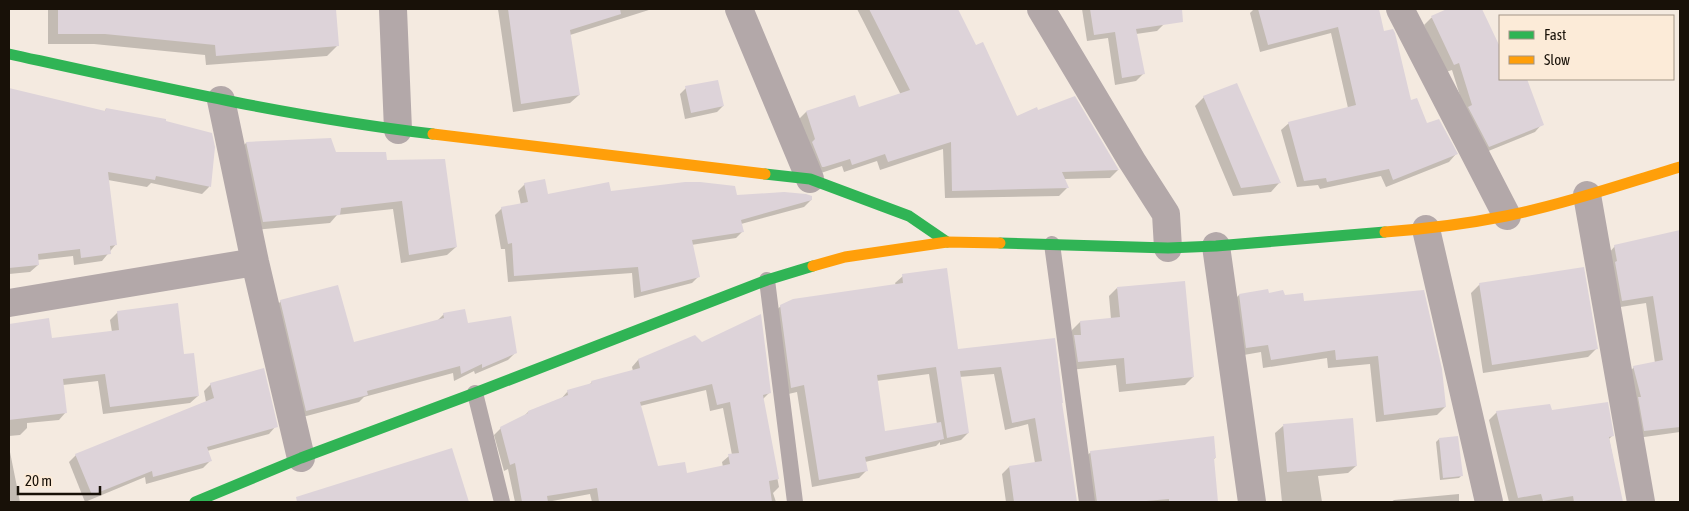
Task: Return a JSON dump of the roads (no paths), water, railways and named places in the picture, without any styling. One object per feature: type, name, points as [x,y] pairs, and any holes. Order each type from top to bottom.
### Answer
[{"type":"main road","points":[[9,54],[221,100],[398,130],[810,179],[909,216],[947,242]]},
{"type":"main road","points":[[195,502],[301,458],[767,280],[845,257],[947,242],[1168,248],[1216,246],[1426,229],[1507,216],[1587,195],[1680,167]]},
{"type":"street","points":[[393,9],[398,130]]},
{"type":"street","points":[[738,9],[810,179]]},
{"type":"street","points":[[1041,9],[1166,214],[1168,248]]},
{"type":"street","points":[[1400,9],[1507,216]]},
{"type":"street","points":[[221,100],[255,262],[301,458]]},
{"type":"street","points":[[1587,195],[1642,502]]},
{"type":"street","points":[[1426,229],[1489,502]]},
{"type":"street","points":[[1216,246],[1252,502]]},
{"type":"street","points":[[9,303],[255,262]]},
{"type":"lane","points":[[1052,244],[1087,502]]},
{"type":"lane","points":[[767,280],[795,502]]},
{"type":"lane","points":[[475,393],[502,502]]}]
